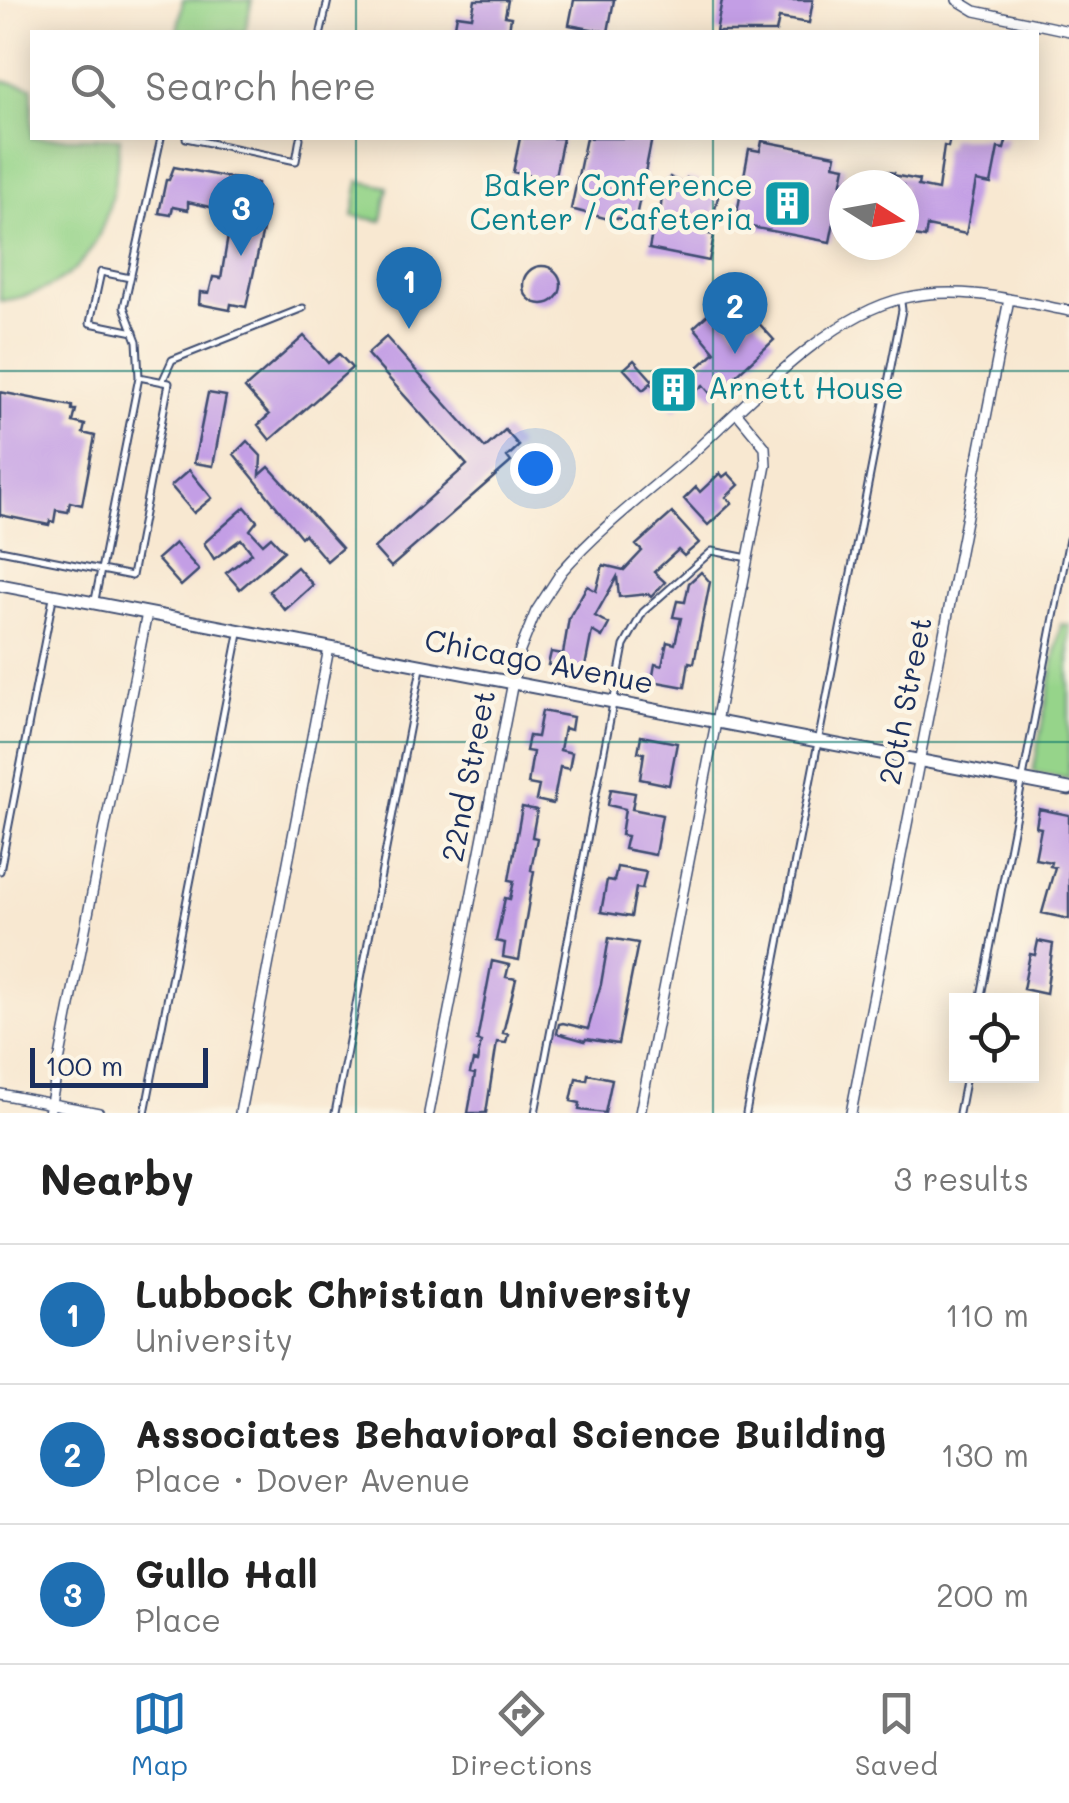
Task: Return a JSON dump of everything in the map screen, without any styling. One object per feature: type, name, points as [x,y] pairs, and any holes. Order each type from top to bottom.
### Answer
[{"type":"street","points":[[957,0],[975,11],[1069,31]]},
{"type":"street","name":"22nd Street","points":[[430,1113],[512,682],[527,629],[562,571],[830,332],[865,311],[900,298],[961,292],[1069,310]]},
{"type":"street","name":"20th Street","points":[[851,1113],[1009,299]]},
{"type":"street","points":[[640,1113],[766,452],[737,413]]},
{"type":"street","name":"Chicago Avenue","points":[[0,585],[1069,789]]},
{"type":"street","points":[[50,1108],[147,613]]},
{"type":"street","points":[[240,1113],[329,648]]},
{"type":"street","points":[[0,1094],[50,1108],[99,1113]]},
{"type":"lane","points":[[321,30],[328,0]]},
{"type":"lane","points":[[94,603],[139,377],[137,341],[124,308],[161,140]]},
{"type":"lane","points":[[196,140],[296,161],[300,140]]},
{"type":"lane","points":[[130,278],[101,272],[90,323],[134,332]]},
{"type":"lane","points":[[746,1113],[902,310],[900,298]]},
{"type":"lane","points":[[162,382],[172,360],[303,308]]},
{"type":"lane","points":[[0,550],[132,576],[170,383],[139,377]]},
{"type":"lane","points":[[981,993],[1069,538]]},
{"type":"lane","points":[[535,1113],[624,646],[644,612],[712,551],[748,558]]},
{"type":"lane","points":[[0,871],[54,595]]},
{"type":"lane","points":[[146,1113],[239,631]]},
{"type":"lane","points":[[335,1113],[422,666]]},
{"type":"lane","points":[[959,1113],[965,1083]]},
{"type":"green space","points":[[183,0],[252,0],[245,30],[177,30]]},
{"type":"green space","points":[[0,80],[30,87],[30,140],[120,140],[112,197],[93,246],[78,266],[58,282],[32,294],[0,301]]},
{"type":"green space","points":[[359,181],[388,187],[382,221],[353,216]]},
{"type":"green space","points":[[1061,624],[1069,625],[1069,779],[1033,772]]},
{"type":"building","points":[[475,0],[508,0],[505,16],[511,17],[509,30],[454,30],[457,15],[472,17]]},
{"type":"building","points":[[574,0],[614,0],[608,30],[569,25]]},
{"type":"building","points":[[722,0],[813,0],[809,23],[779,18],[776,30],[716,30]]},
{"type":"building","points":[[520,140],[563,140],[554,181],[513,172]]},
{"type":"building","points":[[586,140],[652,140],[635,222],[571,209]]},
{"type":"building","points":[[950,140],[1006,140],[1004,149],[998,148],[991,184],[976,181],[966,234],[927,226],[925,238],[919,237],[919,186],[938,190],[944,146],[948,147]]},
{"type":"building","name":"Baker Conference Center / Cafeteria","points":[[762,141],[836,155],[834,165],[845,167],[829,170],[829,242],[735,224],[749,149],[760,151]]},
{"type":"building","points":[[174,167],[257,183],[257,192],[268,207],[246,307],[231,304],[230,310],[199,304],[200,292],[209,293],[213,277],[221,278],[232,212],[188,202],[188,210],[173,207],[171,215],[159,213],[166,180]]},
{"type":"building","points":[[670,177],[686,186],[687,178],[699,181],[698,187],[716,186],[718,197],[709,234],[714,235],[709,261],[649,249],[654,223],[659,224],[663,187]]},
{"type":"building","points":[[542,266],[555,272],[561,285],[555,298],[542,304],[529,298],[523,285],[529,272]]},
{"type":"building","points":[[716,307],[737,332],[754,318],[774,340],[713,397],[703,385],[675,410],[651,383],[643,390],[624,369],[634,360],[652,380],[668,366],[682,381],[715,352],[694,327]]},
{"type":"building","points":[[304,336],[328,363],[339,354],[352,368],[270,440],[258,425],[269,415],[245,388]]},
{"type":"building","points":[[386,337],[485,448],[505,430],[519,446],[507,457],[511,462],[391,567],[374,548],[467,465],[367,354]]},
{"type":"building","points":[[0,392],[72,406],[76,410],[73,422],[85,425],[83,433],[95,436],[82,505],[70,502],[68,512],[56,510],[54,522],[49,525],[0,515]]},
{"type":"building","points":[[208,393],[226,396],[213,466],[194,463]]},
{"type":"building","points":[[247,441],[261,456],[260,475],[269,467],[342,548],[327,561],[304,534],[301,537],[234,454]]},
{"type":"building","points":[[189,470],[212,498],[194,513],[171,486]]},
{"type":"building","points":[[720,473],[723,477],[728,473],[739,485],[726,497],[732,503],[708,525],[684,499],[696,487],[700,492]]},
{"type":"building","points":[[245,507],[257,521],[250,530],[263,544],[271,537],[284,551],[240,589],[226,573],[252,553],[241,539],[214,559],[204,543]]},
{"type":"building","points":[[672,513],[699,543],[684,556],[678,550],[654,572],[665,582],[651,597],[619,597],[617,577],[595,616],[609,624],[602,637],[592,631],[584,672],[548,665],[551,652],[563,654],[569,618],[587,586],[596,591],[603,565],[624,570],[642,551],[636,545]]},
{"type":"building","points":[[175,543],[199,570],[181,586],[157,559]]},
{"type":"building","points":[[297,567],[313,585],[285,610],[269,591]]},
{"type":"building","points":[[701,572],[710,582],[694,663],[689,662],[685,687],[652,681],[655,664],[662,666],[667,642],[675,644],[681,618],[673,617],[677,601],[685,602],[689,583]]},
{"type":"building","points":[[542,711],[573,717],[571,730],[564,728],[560,750],[572,753],[569,769],[560,767],[553,804],[536,800],[539,786],[528,784],[533,752],[526,751],[529,736],[537,737]]},
{"type":"building","points":[[641,736],[677,743],[669,785],[640,779],[644,753],[638,752]]},
{"type":"building","points":[[611,789],[635,793],[632,809],[662,815],[655,855],[624,849],[627,836],[621,835],[625,809],[608,805]]},
{"type":"building","points":[[522,807],[537,810],[532,837],[537,838],[519,960],[503,957],[505,943],[496,941],[505,898],[510,899],[514,881],[509,880]]},
{"type":"building","points":[[1039,809],[1069,815],[1069,919],[1042,913],[1055,867],[1050,866],[1051,862],[1035,859],[1041,828],[1036,827]]},
{"type":"building","points":[[617,867],[646,872],[642,889],[636,888],[631,917],[601,912],[607,880],[614,881]]},
{"type":"building","points":[[609,938],[638,943],[618,1044],[557,1033],[563,1023],[588,1029]]},
{"type":"building","points":[[1038,941],[1053,944],[1046,994],[1023,989],[1030,954],[1035,955]]},
{"type":"building","points":[[492,961],[509,965],[506,977],[516,979],[503,1033],[508,1034],[506,1043],[497,1042],[486,1113],[468,1113],[475,1074],[470,1073],[481,1042],[477,1041]]},
{"type":"building","points":[[588,1074],[612,1079],[605,1113],[579,1110],[580,1103],[571,1101],[576,1078],[587,1080]]},
{"type":"place","name":"Baker Conference Center / Cafeteria","points":[[788,203]]},
{"type":"place","name":"Gullo Hall","points":[[241,256]]},
{"type":"place","name":"Lubbock Christian University","points":[[409,329]]},
{"type":"place","name":"Associates Behavioral Science Building","points":[[735,354]]},
{"type":"place","name":"Arnett House","points":[[673,389]]}]
